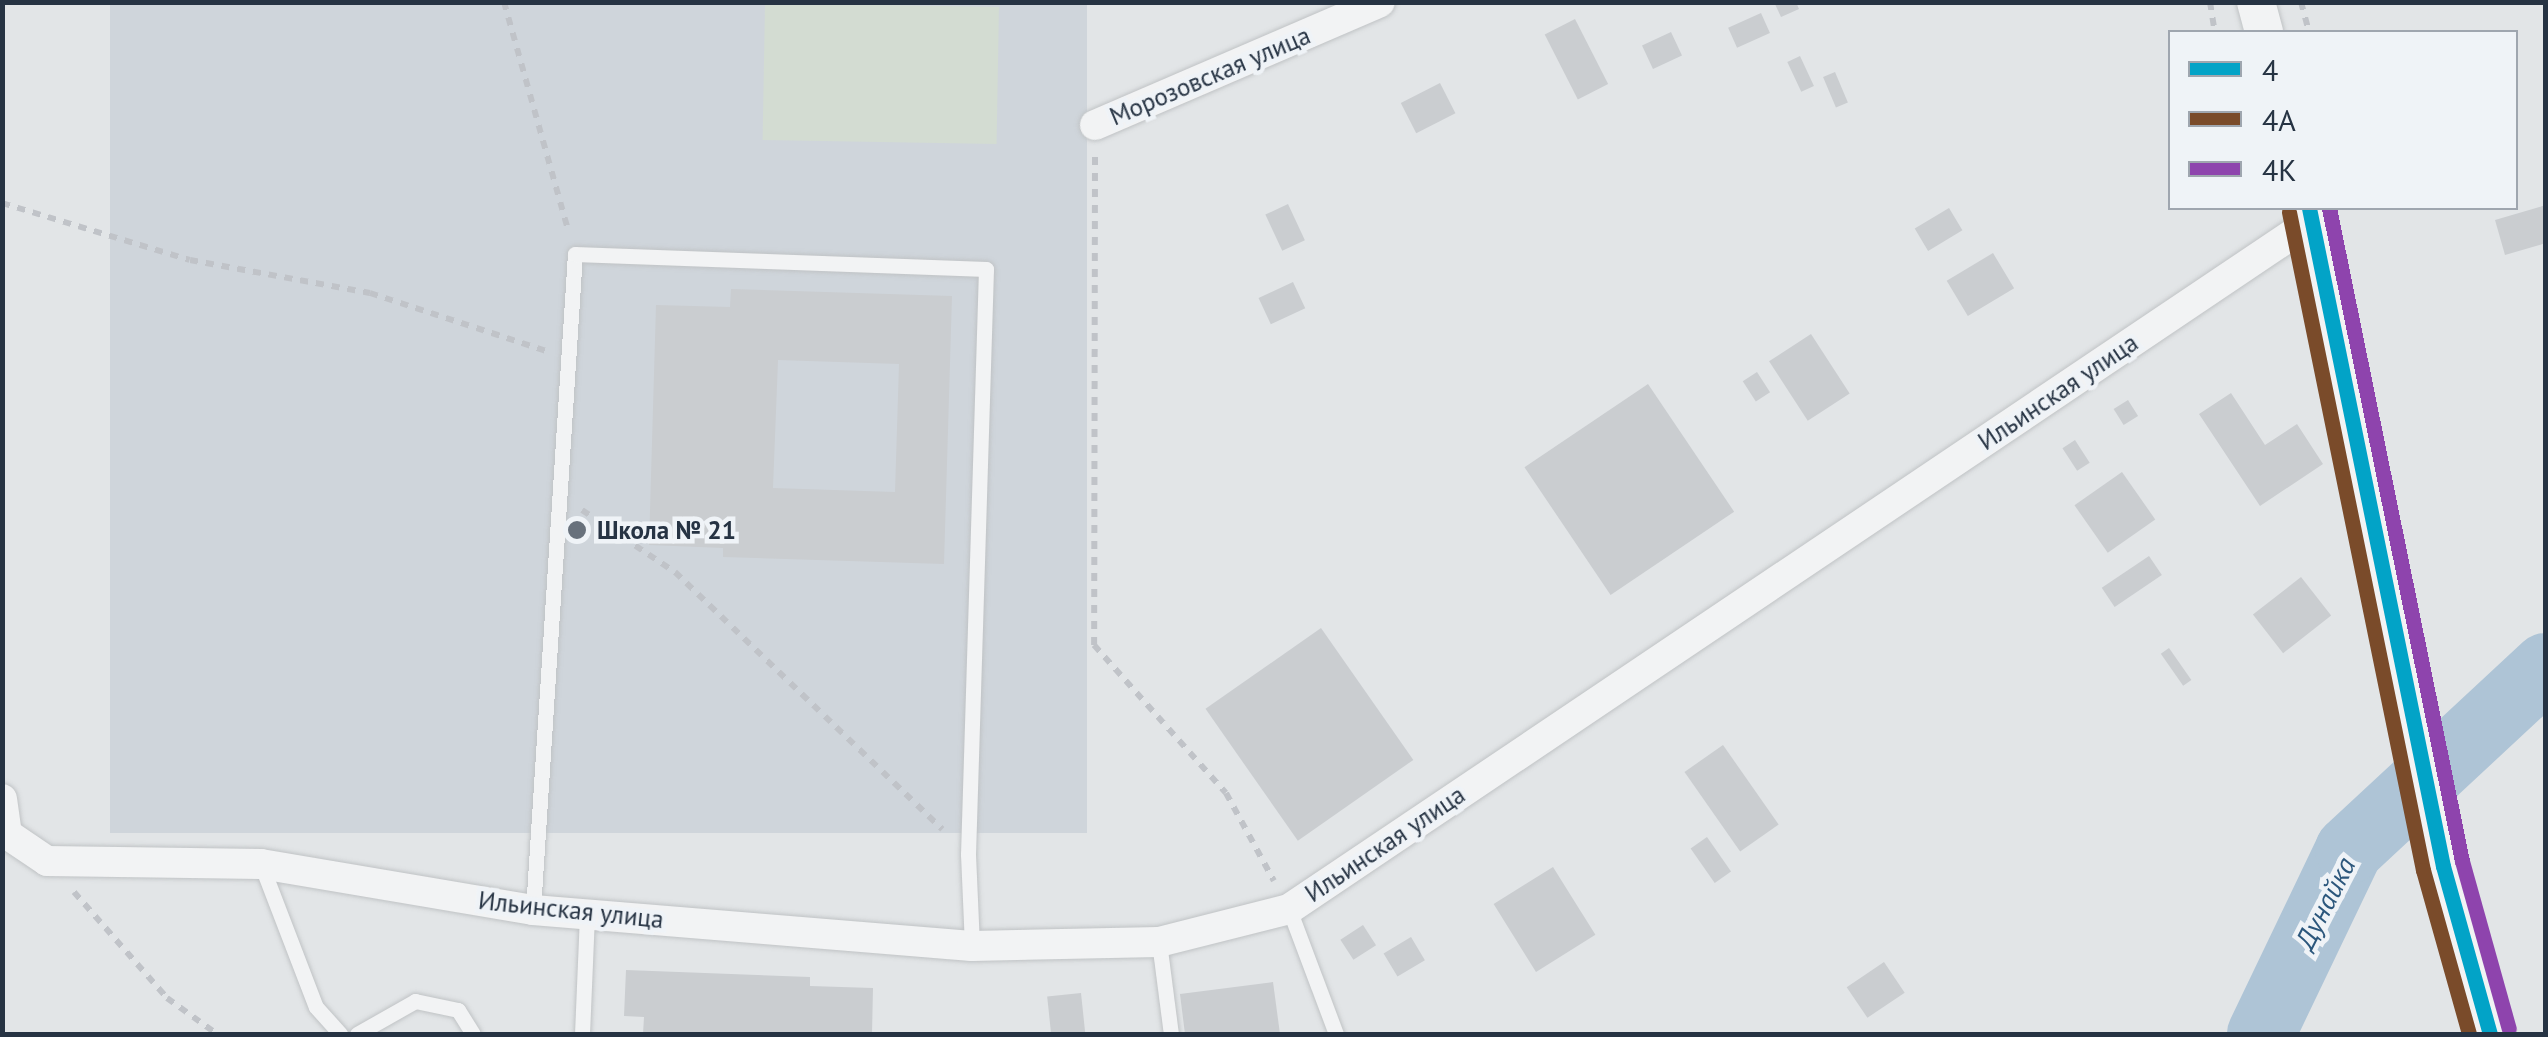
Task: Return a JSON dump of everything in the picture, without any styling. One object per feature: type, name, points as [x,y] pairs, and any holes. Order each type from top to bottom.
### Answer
[{"type":"street","name":"Морозовская улица","points":[[1095,125],[1380,2]]},
{"type":"street","points":[[2256,2],[2263,30]]},
{"type":"street","points":[[2310,214],[2443,866],[2490,1034]]},
{"type":"street","name":"Ильинская улица","points":[[47,861],[261,864],[533,910],[972,946],[1159,942],[1289,908],[2310,214]]},
{"type":"street","points":[[2,799],[7,834],[47,861]]},
{"type":"lane","points":[[533,910],[576,254],[986,268],[968,854],[972,946]]},
{"type":"lane","points":[[261,864],[316,1007],[340,1034]]},
{"type":"lane","points":[[1289,908],[1336,1034]]},
{"type":"lane","points":[[582,1034],[587,915]]},
{"type":"lane","points":[[1159,942],[1171,1034]]},
{"type":"lane","points":[[356,1034],[415,1000],[458,1010],[472,1034]]},
{"type":"path","points":[[504,2],[576,254]]},
{"type":"path","points":[[2210,2],[2215,30]]},
{"type":"path","points":[[2301,2],[2308,30]]},
{"type":"path","points":[[1095,125],[1094,645],[1226,793],[1289,908]]},
{"type":"path","points":[[2,204],[190,260],[370,293],[570,358]]},
{"type":"path","points":[[561,497],[675,572],[968,854]]},
{"type":"path","points":[[47,861],[167,998],[217,1034]]},
{"type":"shaded area","name":"Школа № 21","points":[[110,3],[1087,3],[1087,833],[110,833]]},
{"type":"shaded area","points":[[765,3],[999,7],[997,144],[763,140]]},
{"type":"building","points":[[1774,2],[1796,2],[1799,9],[1781,17]]},
{"type":"building","points":[[1761,13],[1770,33],[1737,48],[1728,28]]},
{"type":"building","points":[[1575,19],[1608,84],[1578,99],[1545,34]]},
{"type":"building","points":[[1671,32],[1682,56],[1653,69],[1642,46]]},
{"type":"building","points":[[1800,56],[1814,86],[1801,92],[1787,62]]},
{"type":"building","points":[[1835,72],[1848,102],[1836,107],[1823,77]]},
{"type":"building","points":[[1440,83],[1455,113],[1416,133],[1401,103]]},
{"type":"building","points":[[1288,204],[1305,240],[1282,251],[1265,215]]},
{"type":"building","points":[[2546,205],[2546,243],[2505,255],[2495,220]]},
{"type":"building","points":[[1949,208],[1962,230],[1928,251],[1915,229]]},
{"type":"building","points":[[1993,253],[2014,288],[1968,316],[1947,281]]},
{"type":"building","points":[[1293,282],[1305,308],[1271,324],[1259,298]]},
{"type":"building","points":[[731,289],[952,296],[944,564],[723,557],[723,548],[649,545],[656,305],[730,307]],"holes":[[[778,360],[899,364],[895,492],[773,488]]]},
{"type":"building","points":[[1811,334],[1850,394],[1808,421],[1769,361]]},
{"type":"building","points":[[1757,372],[1770,392],[1756,401],[1743,381]]},
{"type":"building","points":[[1648,384],[1734,512],[1611,595],[1524,467]]},
{"type":"building","points":[[2231,393],[2265,445],[2297,424],[2323,464],[2260,506],[2199,414]]},
{"type":"building","points":[[2128,400],[2138,416],[2124,425],[2114,409]]},
{"type":"building","points":[[2075,440],[2090,463],[2077,471],[2062,448]]},
{"type":"building","points":[[2122,472],[2155,520],[2108,553],[2074,505]]},
{"type":"building","points":[[2149,556],[2162,575],[2115,607],[2102,588]]},
{"type":"building","points":[[2301,577],[2331,616],[2283,653],[2253,615]]},
{"type":"building","points":[[1321,628],[1413,760],[1298,841],[1205,709]]},
{"type":"building","points":[[2169,648],[2191,680],[2183,686],[2161,654]]},
{"type":"building","points":[[1723,745],[1779,824],[1740,851],[1684,772]]},
{"type":"building","points":[[1707,837],[1731,871],[1715,883],[1691,848]]},
{"type":"building","points":[[1553,867],[1595,935],[1536,972],[1494,904]]},
{"type":"building","points":[[1363,925],[1376,945],[1353,960],[1340,940]]},
{"type":"building","points":[[1411,937],[1425,960],[1397,977],[1384,953]]},
{"type":"building","points":[[1884,962],[1905,993],[1867,1018],[1847,987]]},
{"type":"building","points":[[626,970],[810,977],[810,986],[873,988],[872,1034],[643,1034],[644,1017],[624,1016]]},
{"type":"building","points":[[1273,982],[1280,1034],[1185,1034],[1180,994]]},
{"type":"building","points":[[1081,993],[1085,1034],[1051,1034],[1047,997]]},
{"type":"waterway","name":"Дунайка","points":[[2261,1034],[2349,850],[2546,667]]},
{"type":"transit line","name":"4","points":[[2309,210],[2443,866],[2490,1034]]},
{"type":"transit line","name":"4К","points":[[2329,210],[2462,861],[2509,1029]]},
{"type":"transit line","name":"4А","points":[[2289,212],[2423,870],[2469,1034]]},
{"type":"place","name":"Школа № 21","points":[[577,530]]}]
